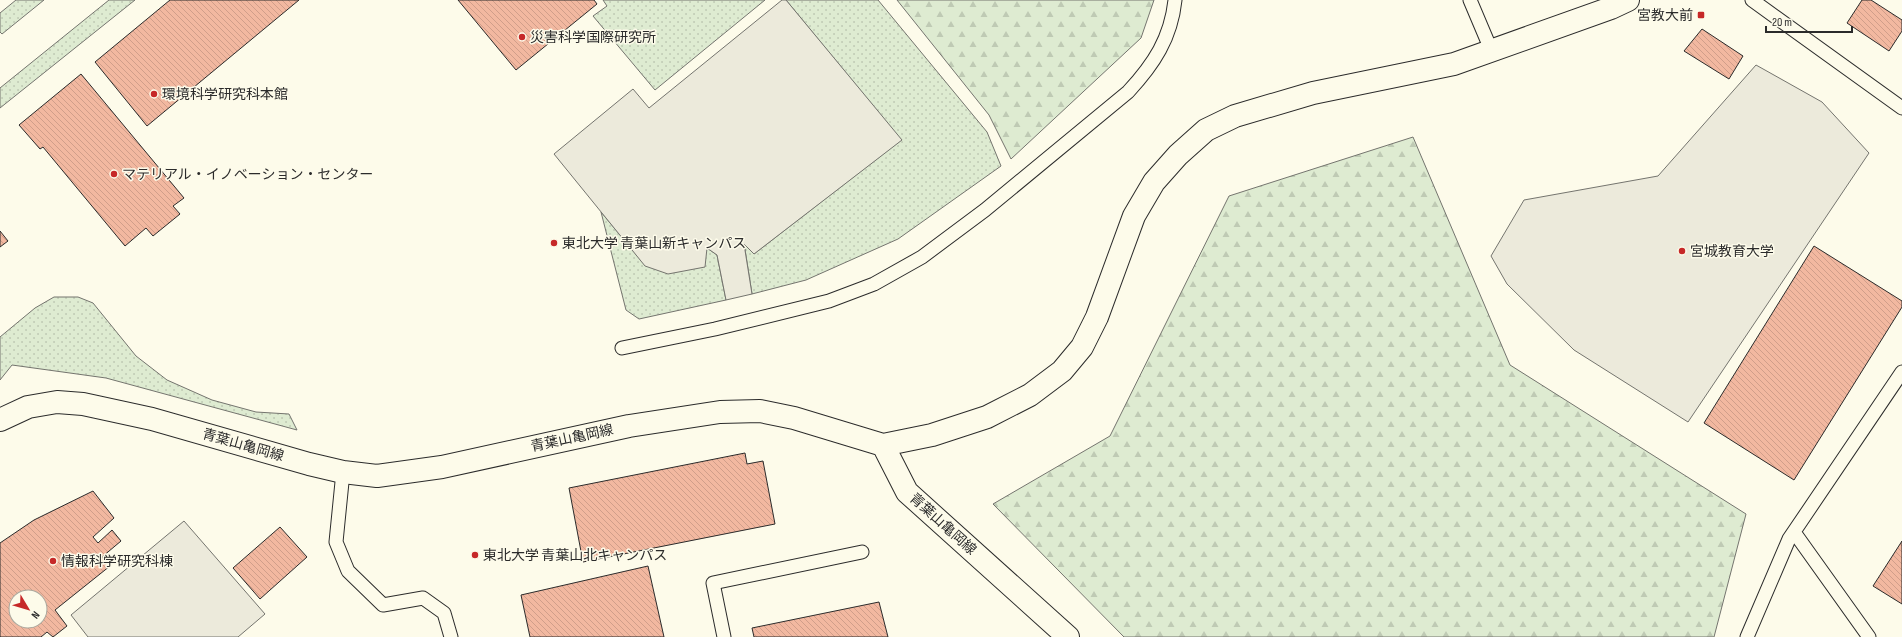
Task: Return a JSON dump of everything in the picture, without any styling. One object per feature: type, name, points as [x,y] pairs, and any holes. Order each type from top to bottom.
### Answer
[{"type":"street","points":[[883,445],[932,435],[987,417],[1030,395],[1062,371],[1082,346],[1097,317],[1134,216],[1154,182],[1178,155],[1206,130],[1235,116],[1313,93],[1454,64],[1492,52],[1611,8],[1628,0]]},
{"type":"street","name":"青葉山亀岡線","points":[[0,420],[28,407],[57,402],[83,404],[152,419],[309,464],[343,472],[377,476],[442,467],[629,426],[720,412],[760,411],[794,418],[883,445],[907,492],[1068,637]]},
{"type":"lane","points":[[622,348],[715,329],[829,301],[874,284],[922,257],[985,210],[1128,92],[1147,72],[1163,45],[1173,17],[1175,0]]},
{"type":"lane","points":[[1470,0],[1492,52]]},
{"type":"lane","points":[[1752,0],[1902,108]]},
{"type":"lane","points":[[1746,637],[1789,539],[1902,372]]},
{"type":"lane","points":[[343,472],[336,542],[348,571],[383,605],[423,598],[444,613],[451,637]]},
{"type":"lane","points":[[1794,532],[1869,637]]},
{"type":"lane","points":[[724,637],[713,583],[862,552]]},
{"type":"green space","points":[[16,0],[44,0],[2,34],[0,32],[0,13]]},
{"type":"green space","points":[[109,0],[135,0],[0,108],[0,88]]},
{"type":"green space","points":[[603,0],[765,0],[655,90],[593,16],[607,6]]},
{"type":"green space","points":[[786,0],[878,0],[987,132],[1001,166],[898,239],[806,280],[752,294],[744,243],[754,254],[901,140]]},
{"type":"green space","points":[[897,0],[1154,0],[1141,38],[1011,159],[989,115]]},
{"type":"green space","points":[[1413,137],[1510,365],[1746,514],[1714,637],[1124,637],[993,504],[1110,436],[1229,196]]},
{"type":"green space","points":[[601,212],[645,265],[707,248],[717,255],[726,300],[639,319],[626,310]]},
{"type":"green space","points":[[54,297],[78,297],[93,303],[136,356],[167,380],[212,400],[256,412],[289,414],[297,430],[106,378],[12,365],[0,380],[0,337],[35,308]]},
{"type":"shaded area","points":[[782,0],[786,0],[902,140],[754,254],[744,244],[752,294],[726,300],[717,255],[707,248],[705,267],[668,274],[645,266],[554,154],[633,89],[649,108]]},
{"type":"shaded area","points":[[1756,65],[1822,102],[1869,153],[1688,422],[1574,350],[1507,284],[1491,256],[1524,200],[1658,176]]},
{"type":"shaded area","points":[[184,521],[265,614],[238,637],[88,637],[71,615]]},
{"type":"building","name":"環境科学研究科本館","points":[[170,0],[299,0],[147,126],[95,62]]},
{"type":"building","name":"災害科学国際研究所","points":[[458,0],[594,0],[597,4],[516,70]]},
{"type":"building","points":[[1862,0],[1871,0],[1902,20],[1902,31],[1889,51],[1847,23]]},
{"type":"building","points":[[1702,29],[1743,56],[1729,79],[1684,51]]},
{"type":"building","name":"マテリアル・イノベーション・センター","points":[[81,74],[184,198],[173,206],[180,214],[153,236],[146,228],[125,246],[43,147],[40,149],[19,125]]},
{"type":"building","points":[[0,231],[8,241],[0,247]]},
{"type":"building","points":[[1814,246],[1902,301],[1902,307],[1794,480],[1704,423]]},
{"type":"building","points":[[745,453],[747,464],[763,461],[775,524],[583,562],[569,488]]},
{"type":"building","name":"情報科学研究科棟","points":[[93,491],[114,518],[93,537],[98,543],[112,530],[121,541],[102,557],[110,566],[55,610],[67,626],[53,637],[47,632],[41,637],[0,637],[0,543],[34,520]]},
{"type":"building","points":[[280,527],[307,557],[260,599],[233,568]]},
{"type":"building","points":[[1902,541],[1902,604],[1873,586]]},
{"type":"building","points":[[648,566],[664,637],[530,637],[521,595]]},
{"type":"building","points":[[879,602],[888,637],[754,637],[752,628]]},
{"type":"place","name":"宮教大前","points":[[1701,15]]},
{"type":"place","name":"災害科学国際研究所","points":[[522,37]]},
{"type":"place","name":"環境科学研究科本館","points":[[154,94]]},
{"type":"place","name":"マテリアル・イノベーション・センター","points":[[114,174]]},
{"type":"place","name":"東北大学 青葉山新キャンパス","points":[[554,243]]},
{"type":"place","name":"宮城教育大学","points":[[1682,251]]},
{"type":"place","name":"東北大学 青葉山北キャンパス","points":[[475,555]]},
{"type":"place","name":"情報科学研究科棟","points":[[53,561]]}]
